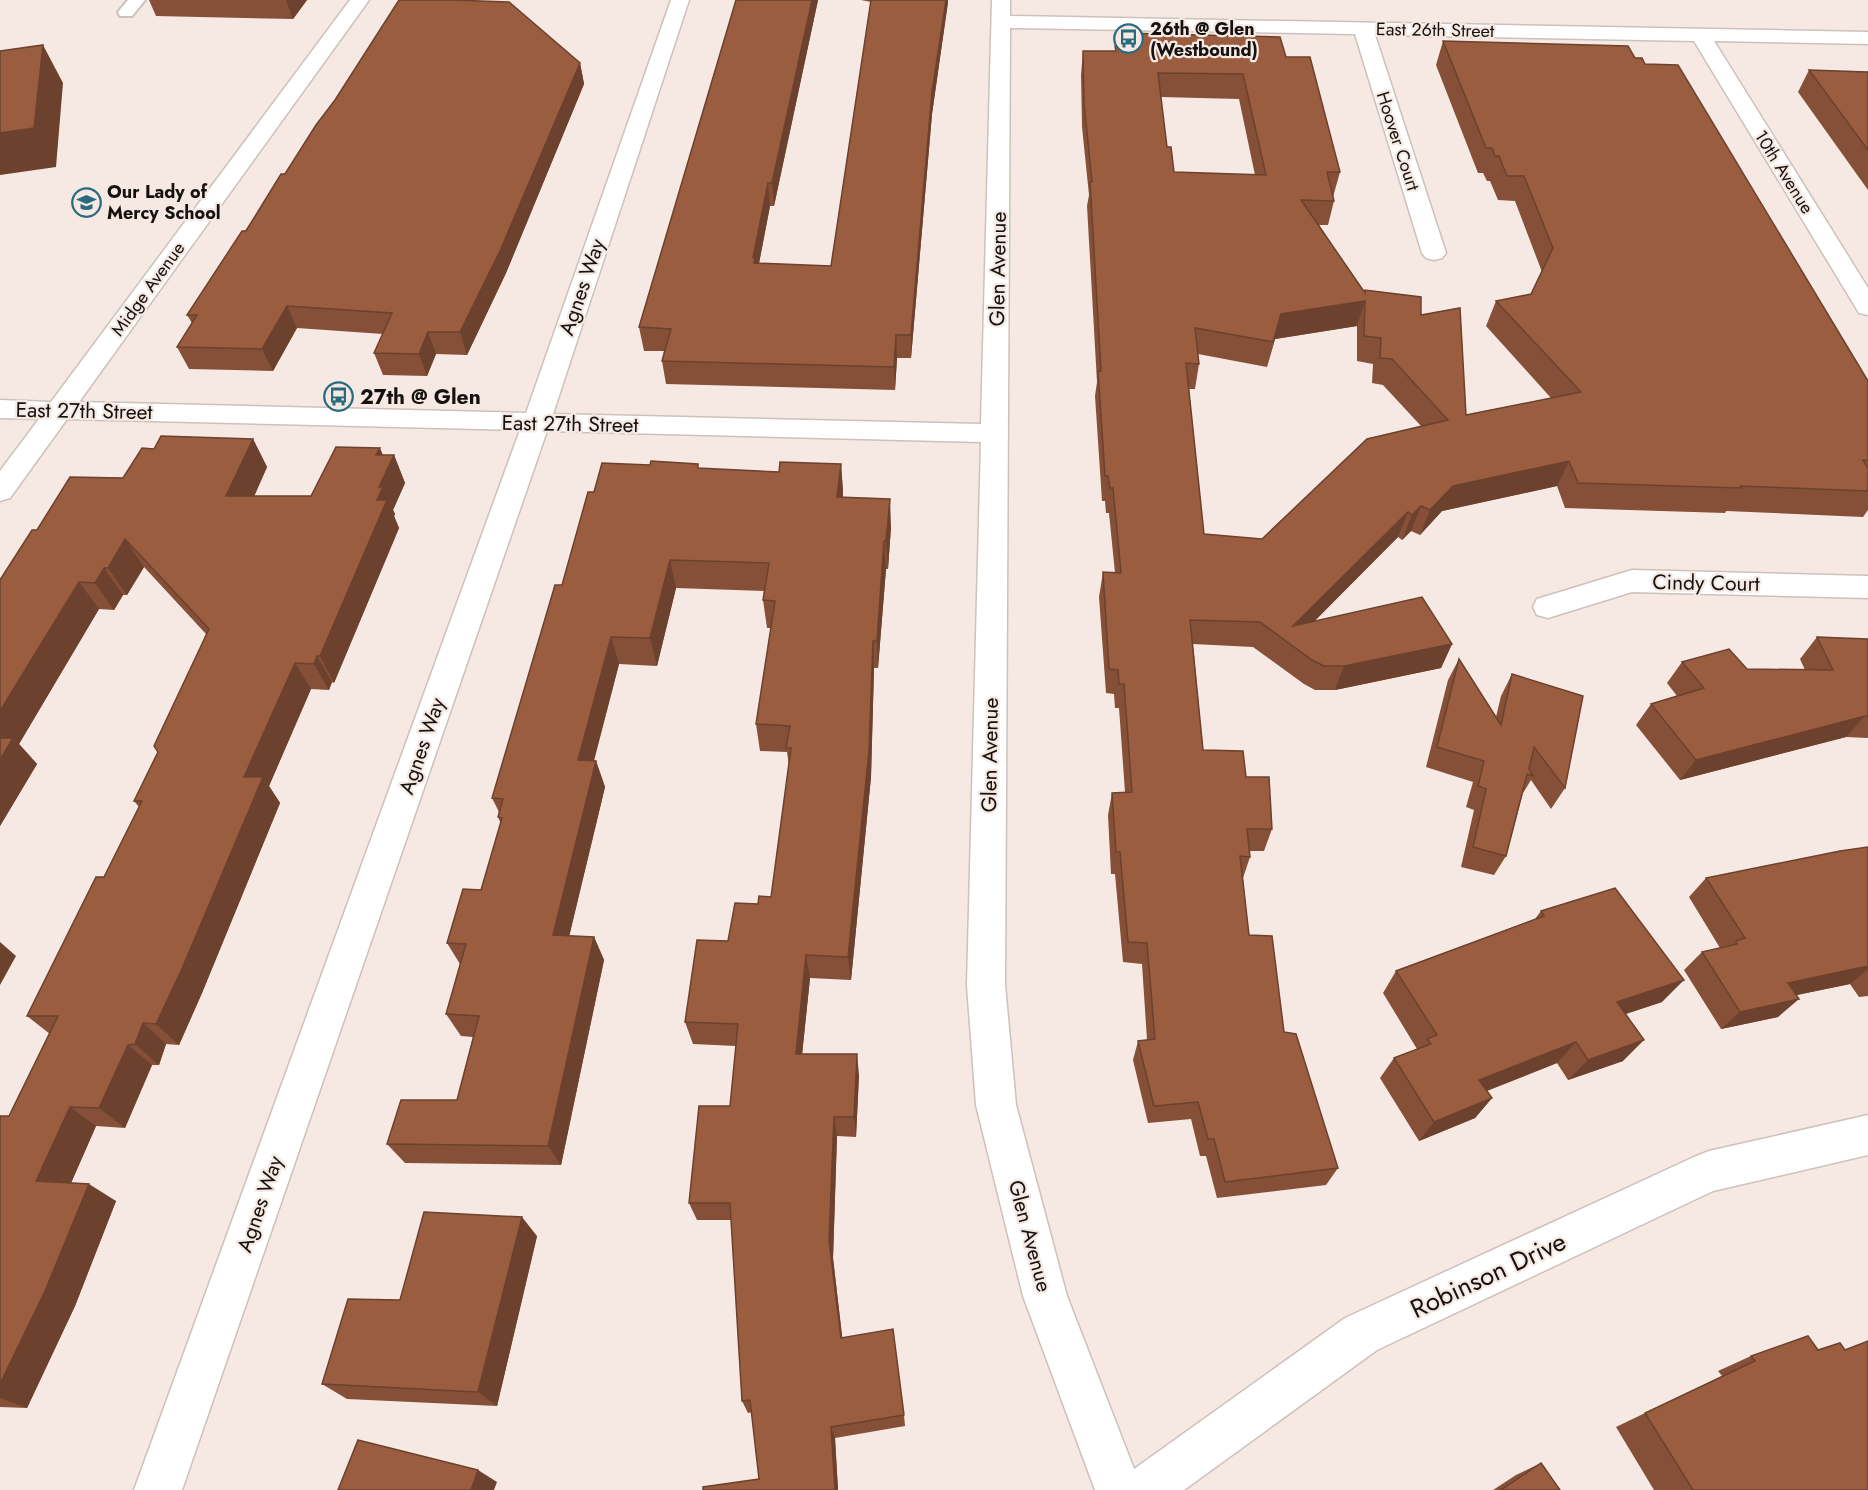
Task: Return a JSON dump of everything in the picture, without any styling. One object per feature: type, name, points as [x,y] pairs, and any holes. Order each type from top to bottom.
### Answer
[{"type":"street","name":"Midge Avenue","points":[[0,491],[360,0]]},
{"type":"street","name":"Agnes Way","points":[[158,1490],[536,423],[680,0]]},
{"type":"street","name":"East 26th Street","points":[[1001,11],[1362,28],[1868,38]]},
{"type":"street","name":"Glen Avenue","points":[[1001,11],[986,985],[996,1105],[1045,1296],[1119,1490]]},
{"type":"street","name":"Hoover Court","points":[[1362,28],[1434,253]]},
{"type":"street","name":"10th Avenue","points":[[1700,35],[1868,308]]},
{"type":"street","name":"East 27th Street","points":[[0,409],[996,433]]},
{"type":"street","name":"Cindy Court","points":[[1548,607],[1632,581],[1868,587]]},
{"type":"street","name":"Robinson Drive","points":[[1145,1490],[1361,1334],[1709,1171],[1868,1135]]},
{"type":"building","points":[[399,0],[509,2],[580,63],[500,251],[460,332],[428,332],[419,354],[374,353],[392,313],[287,306],[262,349],[177,347],[197,315],[187,315],[242,231],[246,231],[281,174],[285,174],[335,100]]},
{"type":"building","points":[[736,0],[812,0],[772,183],[768,183],[753,258],[755,258],[754,263],[831,266],[871,0],[946,0],[932,92],[911,335],[896,335],[894,367],[662,361],[671,329],[639,327]]},
{"type":"building","points":[[1121,33],[1280,37],[1286,57],[1310,57],[1340,172],[1327,172],[1334,201],[1301,200],[1365,293],[1365,290],[1421,297],[1421,315],[1460,308],[1466,415],[1581,392],[1496,301],[1531,294],[1553,248],[1524,176],[1507,176],[1499,156],[1495,156],[1492,148],[1486,148],[1443,41],[1628,46],[1635,58],[1642,58],[1645,64],[1678,65],[1868,381],[1868,460],[1863,460],[1868,468],[1868,491],[1578,483],[1569,461],[1453,486],[1430,510],[1421,506],[1412,515],[1408,512],[1293,626],[1422,597],[1452,644],[1344,666],[1324,666],[1312,660],[1260,622],[1190,620],[1203,750],[1243,751],[1246,777],[1269,777],[1272,829],[1247,829],[1250,857],[1240,856],[1249,935],[1272,936],[1284,1032],[1296,1034],[1338,1168],[1225,1182],[1214,1139],[1208,1139],[1198,1102],[1154,1106],[1138,1041],[1155,1039],[1147,943],[1128,942],[1120,852],[1116,852],[1112,793],[1132,792],[1124,684],[1119,684],[1118,670],[1109,669],[1103,572],[1121,573],[1113,488],[1110,488],[1108,476],[1105,476],[1098,371],[1101,371],[1090,182],[1092,182],[1084,103],[1083,51],[1116,51],[1115,46],[1122,46]],"holes":[[[1158,73],[1243,74],[1266,175],[1174,172],[1171,147],[1167,147]],[[1365,301],[1364,336],[1381,338],[1380,358],[1392,359],[1448,420],[1367,439],[1262,539],[1204,534],[1186,363],[1199,364],[1195,328],[1273,342],[1281,314]]]},
{"type":"building","points":[[43,45],[34,128],[0,133],[0,51]]},
{"type":"building","points":[[1809,70],[1868,72],[1868,150]]},
{"type":"building","points":[[161,436],[253,439],[226,496],[311,496],[336,447],[380,448],[376,455],[394,455],[379,487],[383,487],[377,500],[387,500],[320,656],[317,656],[314,664],[295,663],[244,777],[263,777],[181,971],[156,1024],[143,1023],[135,1044],[128,1045],[99,1108],[70,1107],[36,1181],[89,1184],[45,1291],[0,1384],[0,1116],[9,1116],[58,1016],[27,1016],[96,877],[104,877],[142,801],[134,801],[158,752],[154,746],[209,629],[125,539],[108,568],[104,568],[95,583],[79,582],[0,711],[0,580],[32,530],[37,530],[70,477],[123,478],[142,448],[154,449]]},
{"type":"building","points":[[651,461],[698,464],[698,468],[779,472],[780,462],[841,464],[837,497],[890,499],[886,541],[884,541],[877,641],[873,641],[869,751],[848,957],[806,955],[796,1054],[857,1054],[854,1117],[834,1117],[829,1241],[841,1338],[893,1329],[904,1415],[831,1427],[835,1490],[703,1490],[703,1487],[759,1479],[750,1400],[742,1401],[730,1203],[689,1203],[699,1106],[730,1106],[738,1024],[685,1022],[697,940],[728,941],[735,903],[758,904],[759,896],[771,897],[791,748],[786,748],[790,726],[756,724],[775,601],[763,600],[769,563],[670,560],[650,638],[611,637],[578,760],[596,761],[553,935],[594,937],[548,1146],[387,1144],[401,1100],[457,1100],[479,1016],[446,1014],[466,944],[447,943],[463,889],[481,890],[502,818],[498,817],[503,799],[492,798],[555,585],[562,585],[588,492],[594,492],[602,463],[650,465]]},
{"type":"building","points":[[1817,637],[1868,639],[1868,716],[1696,760],[1651,704],[1704,688],[1682,662],[1729,649],[1747,669],[1833,670]]},
{"type":"building","points":[[1459,659],[1501,725],[1512,674],[1583,696],[1565,788],[1534,747],[1529,769],[1533,776],[1527,774],[1506,856],[1473,847],[1486,789],[1478,786],[1484,761],[1437,747]]},
{"type":"building","points":[[0,738],[13,738],[0,760]]},
{"type":"building","points":[[1868,847],[1868,966],[1788,983],[1799,999],[1740,1012],[1702,952],[1737,944],[1736,941],[1745,938],[1706,878]]},
{"type":"building","points":[[1615,888],[1684,980],[1617,1002],[1644,1040],[1588,1060],[1576,1042],[1479,1080],[1492,1098],[1434,1122],[1394,1058],[1431,1044],[1427,1039],[1437,1035],[1396,971],[1544,916],[1541,911]]},
{"type":"building","points":[[424,1212],[522,1217],[478,1392],[322,1384],[348,1299],[400,1300]]},
{"type":"building","points":[[1808,1336],[1818,1350],[1840,1343],[1845,1350],[1868,1341],[1868,1490],[1693,1490],[1645,1413],[1755,1361],[1751,1356]]},
{"type":"building","points":[[358,1440],[478,1470],[471,1490],[338,1490]]},
{"type":"building","points":[[1541,1463],[1560,1490],[1501,1490]]},
{"type":"place","name":"26th @ Glen (Westbound)","points":[[1129,39]]},
{"type":"place","name":"Our Lady of Mercy School","points":[[86,202]]},
{"type":"place","name":"27th @ Glen","points":[[339,397]]}]
